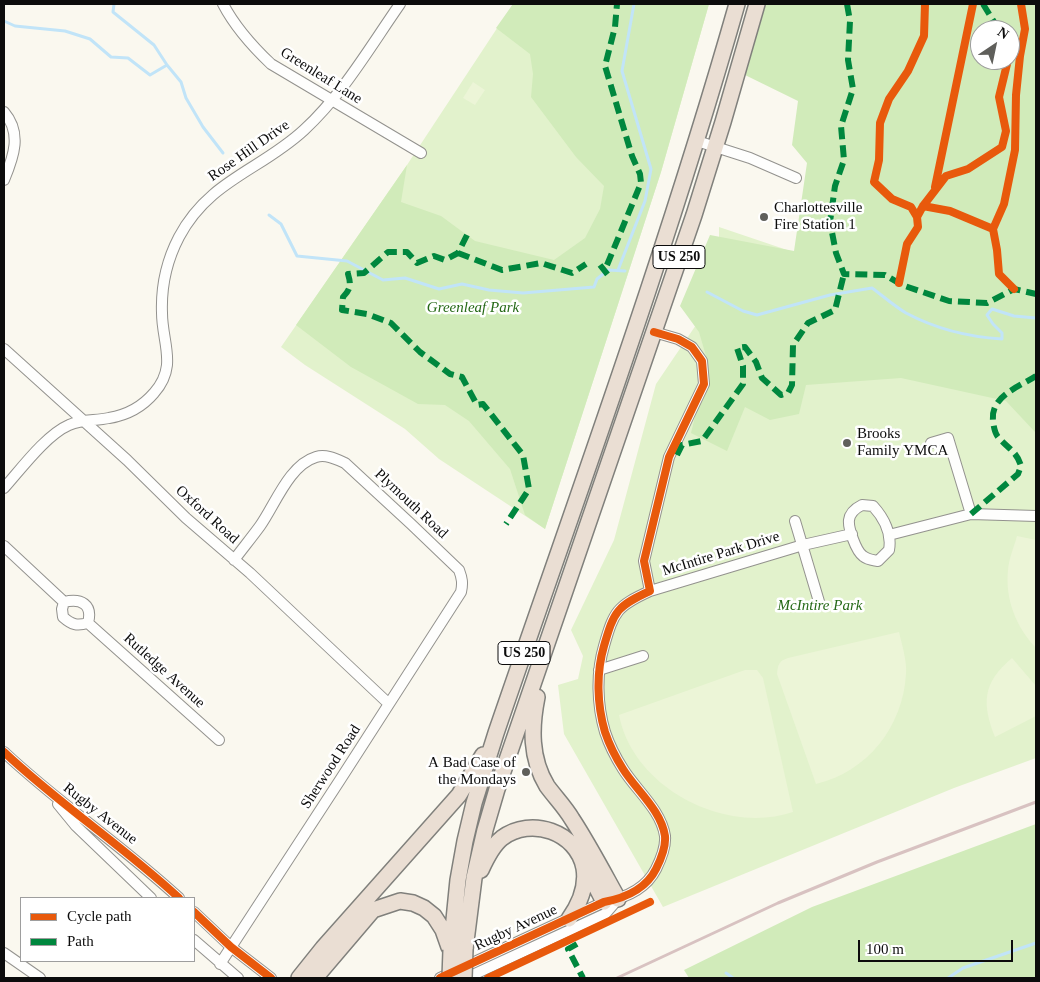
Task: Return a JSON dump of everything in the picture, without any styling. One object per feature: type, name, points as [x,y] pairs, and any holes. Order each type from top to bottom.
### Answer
[{"type":"highway","name":"US 250","points":[[465,978],[458,950],[458,880],[474,803],[496,733],[656,268],[697,141],[737,4]]},
{"type":"highway","name":"US 250","points":[[450,978],[472,890],[484,830],[716,146],[757,4]]},
{"type":"highway","points":[[557,617],[544,664],[533,719],[532,738],[534,756],[547,786],[581,833],[611,900]]},
{"type":"highway","points":[[300,978],[323,948],[459,795],[496,733]]},
{"type":"highway","points":[[472,890],[494,846],[502,838],[513,832],[531,828],[546,829],[568,840],[575,847],[584,868],[585,880],[583,891],[569,919]]},
{"type":"highway","points":[[580,857],[611,900]]},
{"type":"highway","points":[[315,978],[373,910],[400,901],[424,908],[434,916],[458,950]]},
{"type":"street","name":"Greenleaf Lane","points":[[223,4],[240,32],[271,64],[421,154]]},
{"type":"street","name":"Rose Hill Drive","points":[[4,488],[47,440],[68,425],[83,420],[109,419],[122,415],[135,410],[156,392],[163,380],[168,358],[162,315],[165,273],[171,254],[182,232],[199,207],[210,196],[226,183],[284,148],[304,131],[332,101],[400,4]]},
{"type":"street","points":[[4,112],[12,124],[16,145],[4,180]]},
{"type":"street","points":[[697,141],[716,146],[796,178]]},
{"type":"street","points":[[650,591],[644,561],[669,457],[704,384],[702,361],[692,347],[678,338],[654,332]]},
{"type":"street","name":"Oxford Road","points":[[4,349],[127,460],[186,518],[389,704]]},
{"type":"street","points":[[931,443],[948,438],[970,514]]},
{"type":"street","name":"Plymouth Road","points":[[234,560],[261,525],[297,469],[316,457],[326,456],[345,463],[411,524],[458,570],[463,584]]},
{"type":"street","points":[[862,506],[873,506],[881,514],[889,535],[889,550],[878,561],[870,560],[862,556],[856,548],[852,534],[849,520],[854,509],[862,506]]},
{"type":"street","points":[[889,535],[970,514],[1036,516]]},
{"type":"street","points":[[795,520],[820,605]]},
{"type":"street","name":"McIntire Park Drive","points":[[611,900],[644,885],[652,877],[662,855],[665,836],[655,812],[622,769],[605,732],[601,712],[599,670],[608,631],[616,612],[627,601],[650,591],[803,545],[852,534]]},
{"type":"street","points":[[4,546],[64,602]]},
{"type":"street","name":"Sherwood Road","points":[[220,964],[461,592],[463,584]]},
{"type":"street","points":[[72,600],[82,602],[88,608],[90,618],[88,623],[72,624],[63,617],[62,609],[64,602],[72,600]]},
{"type":"street","name":"Rutledge Avenue","points":[[88,623],[219,740]]},
{"type":"street","points":[[599,670],[643,656]]},
{"type":"street","name":"Rugby Avenue","points":[[4,752],[50,793],[148,870],[178,897]]},
{"type":"street","name":"Rugby Avenue","points":[[50,793],[76,826],[150,897]]},
{"type":"street","name":"Rugby Avenue","points":[[440,978],[611,900]]},
{"type":"street","name":"Rugby Avenue","points":[[465,978],[605,914],[611,900]]},
{"type":"street","points":[[195,913],[231,947],[271,978]]},
{"type":"street","points":[[195,941],[238,978]]},
{"type":"street","points":[[4,953],[40,978]]},
{"type":"green space","name":"Greenleaf Park","points":[[513,4],[709,4],[661,172],[545,529],[439,459],[405,429],[305,365],[281,347],[407,165]]},
{"type":"green space","name":"Greenleaf Park","points":[[513,4],[709,4],[661,172],[545,529],[525,515],[510,469],[469,421],[445,405],[418,404],[351,367],[296,325],[407,165],[401,202],[441,216],[475,241],[554,260],[585,238],[600,209],[604,186],[576,157],[531,97],[533,74],[530,54],[496,28]]},
{"type":"green space","points":[[762,4],[1036,4],[1036,433],[1006,401],[901,378],[806,385],[799,414],[770,420],[745,407],[727,451],[691,433],[708,363],[699,332],[680,306],[710,235],[794,251],[807,163],[792,145],[798,101],[745,75]]},
{"type":"green space","name":"McIntire Park","points":[[1036,4],[1036,758],[954,788],[663,907],[564,734],[558,685],[578,679],[583,656],[571,630],[614,540],[656,384],[719,291],[719,227],[796,253],[816,103],[970,34],[970,70],[1020,70],[1020,20],[1000,20]]},
{"type":"green space","points":[[473,82],[485,90],[475,105],[463,98]]},
{"type":"green space","points":[[1017,536],[1036,540],[1036,648],[1023,631],[1013,612],[1008,591],[1010,557]]},
{"type":"green space","points":[[899,632],[905,658],[906,674],[898,712],[890,729],[866,758],[834,778],[816,784],[777,674],[779,663],[788,658]]},
{"type":"green space","points":[[1012,658],[1036,686],[1036,716],[995,737],[988,714],[987,694],[995,676]]},
{"type":"green space","points":[[745,670],[757,670],[763,678],[793,812],[767,817],[739,817],[712,811],[686,799],[662,784],[643,764],[628,741],[619,715]]},
{"type":"green space","points":[[1036,824],[1036,978],[689,978],[684,970],[812,907]]},
{"type":"waterway","points":[[114,4],[113,12],[154,45],[167,65]]},
{"type":"waterway","points":[[618,270],[645,201],[651,169],[622,71],[634,4]]},
{"type":"waterway","points":[[4,21],[15,26],[65,31],[90,39],[111,57],[128,58],[150,75],[167,65],[181,82],[186,98],[203,127],[223,153]]},
{"type":"waterway","points":[[269,215],[281,224],[297,256],[347,261],[383,280],[405,278],[439,289],[462,284],[489,290],[523,293],[594,287],[597,279],[608,270],[625,271]]},
{"type":"waterway","points":[[707,292],[743,311],[757,315],[830,295],[872,288],[902,310],[929,324],[965,334],[1002,339],[1002,333],[987,315],[992,309],[1014,316],[1036,318]]},
{"type":"waterway","points":[[948,978],[963,968],[1036,943]]},
{"type":"waterway","points":[[726,973],[733,978]]},
{"type":"railway","points":[[617,978],[778,903],[877,862],[1036,802]]},
{"type":"marked path","points":[[607,265],[641,183],[640,174],[632,156],[605,66],[615,27],[617,4]]},
{"type":"marked path","points":[[847,4],[850,21],[848,60],[853,89],[841,126],[844,160],[835,186],[830,222],[836,253],[844,274],[885,275],[902,285],[949,301],[987,303],[1014,289],[1036,294]]},
{"type":"marked path","points":[[983,4],[993,20]]},
{"type":"marked path","points":[[467,235],[458,253],[445,260],[434,256],[417,263],[407,252],[388,252],[364,273],[348,274],[350,286],[343,297],[342,310],[367,314],[391,323],[420,352],[450,374],[462,377],[477,405],[483,404],[523,455],[529,489],[506,524]]},
{"type":"marked path","points":[[458,253],[502,270],[541,263],[572,273],[586,264]]},
{"type":"marked path","points":[[600,265],[608,275]]},
{"type":"marked path","points":[[677,455],[682,445],[702,441],[743,384],[743,366],[737,348],[745,347],[756,362],[762,378],[781,395],[788,393],[792,385],[793,345],[808,323],[835,310],[844,274]]},
{"type":"marked path","points":[[971,514],[1018,474],[1021,466],[1019,461],[997,435],[993,424],[993,412],[996,405],[1007,393],[1036,376]]},
{"type":"marked path","points":[[577,944],[568,949],[583,978]]},
{"type":"cycle path","points":[[899,283],[907,244],[918,227],[917,217],[911,207],[892,199],[874,182],[879,160],[880,123],[889,99],[908,71],[924,36],[925,4]]},
{"type":"cycle path","points":[[935,187],[973,4]]},
{"type":"cycle path","points":[[1014,289],[999,274],[993,229],[1004,204],[1015,150],[1016,95],[1025,29],[1021,4]]},
{"type":"cycle path","points":[[917,217],[946,176],[968,169],[1002,147],[1006,131],[999,97],[1006,70]]},
{"type":"cycle path","points":[[923,206],[950,211],[993,229]]},
{"type":"cycle path","points":[[440,978],[604,902],[627,895],[647,882],[663,853],[665,844],[663,827],[653,809],[628,777],[613,751],[602,722],[598,689],[601,656],[614,617],[630,601],[650,591],[644,561],[669,457],[704,384],[702,361],[692,347],[678,339],[654,332]]},
{"type":"cycle path","points":[[4,752],[178,897]]},
{"type":"cycle path","points":[[488,978],[650,902]]},
{"type":"cycle path","points":[[195,913],[231,947],[271,978]]},
{"type":"place","name":"Charlottesville Fire Station 1","points":[[764,217]]},
{"type":"place","name":"Brooks Family YMCA","points":[[847,443]]},
{"type":"place","name":"A Bad Case of the Mondays","points":[[526,772]]}]
